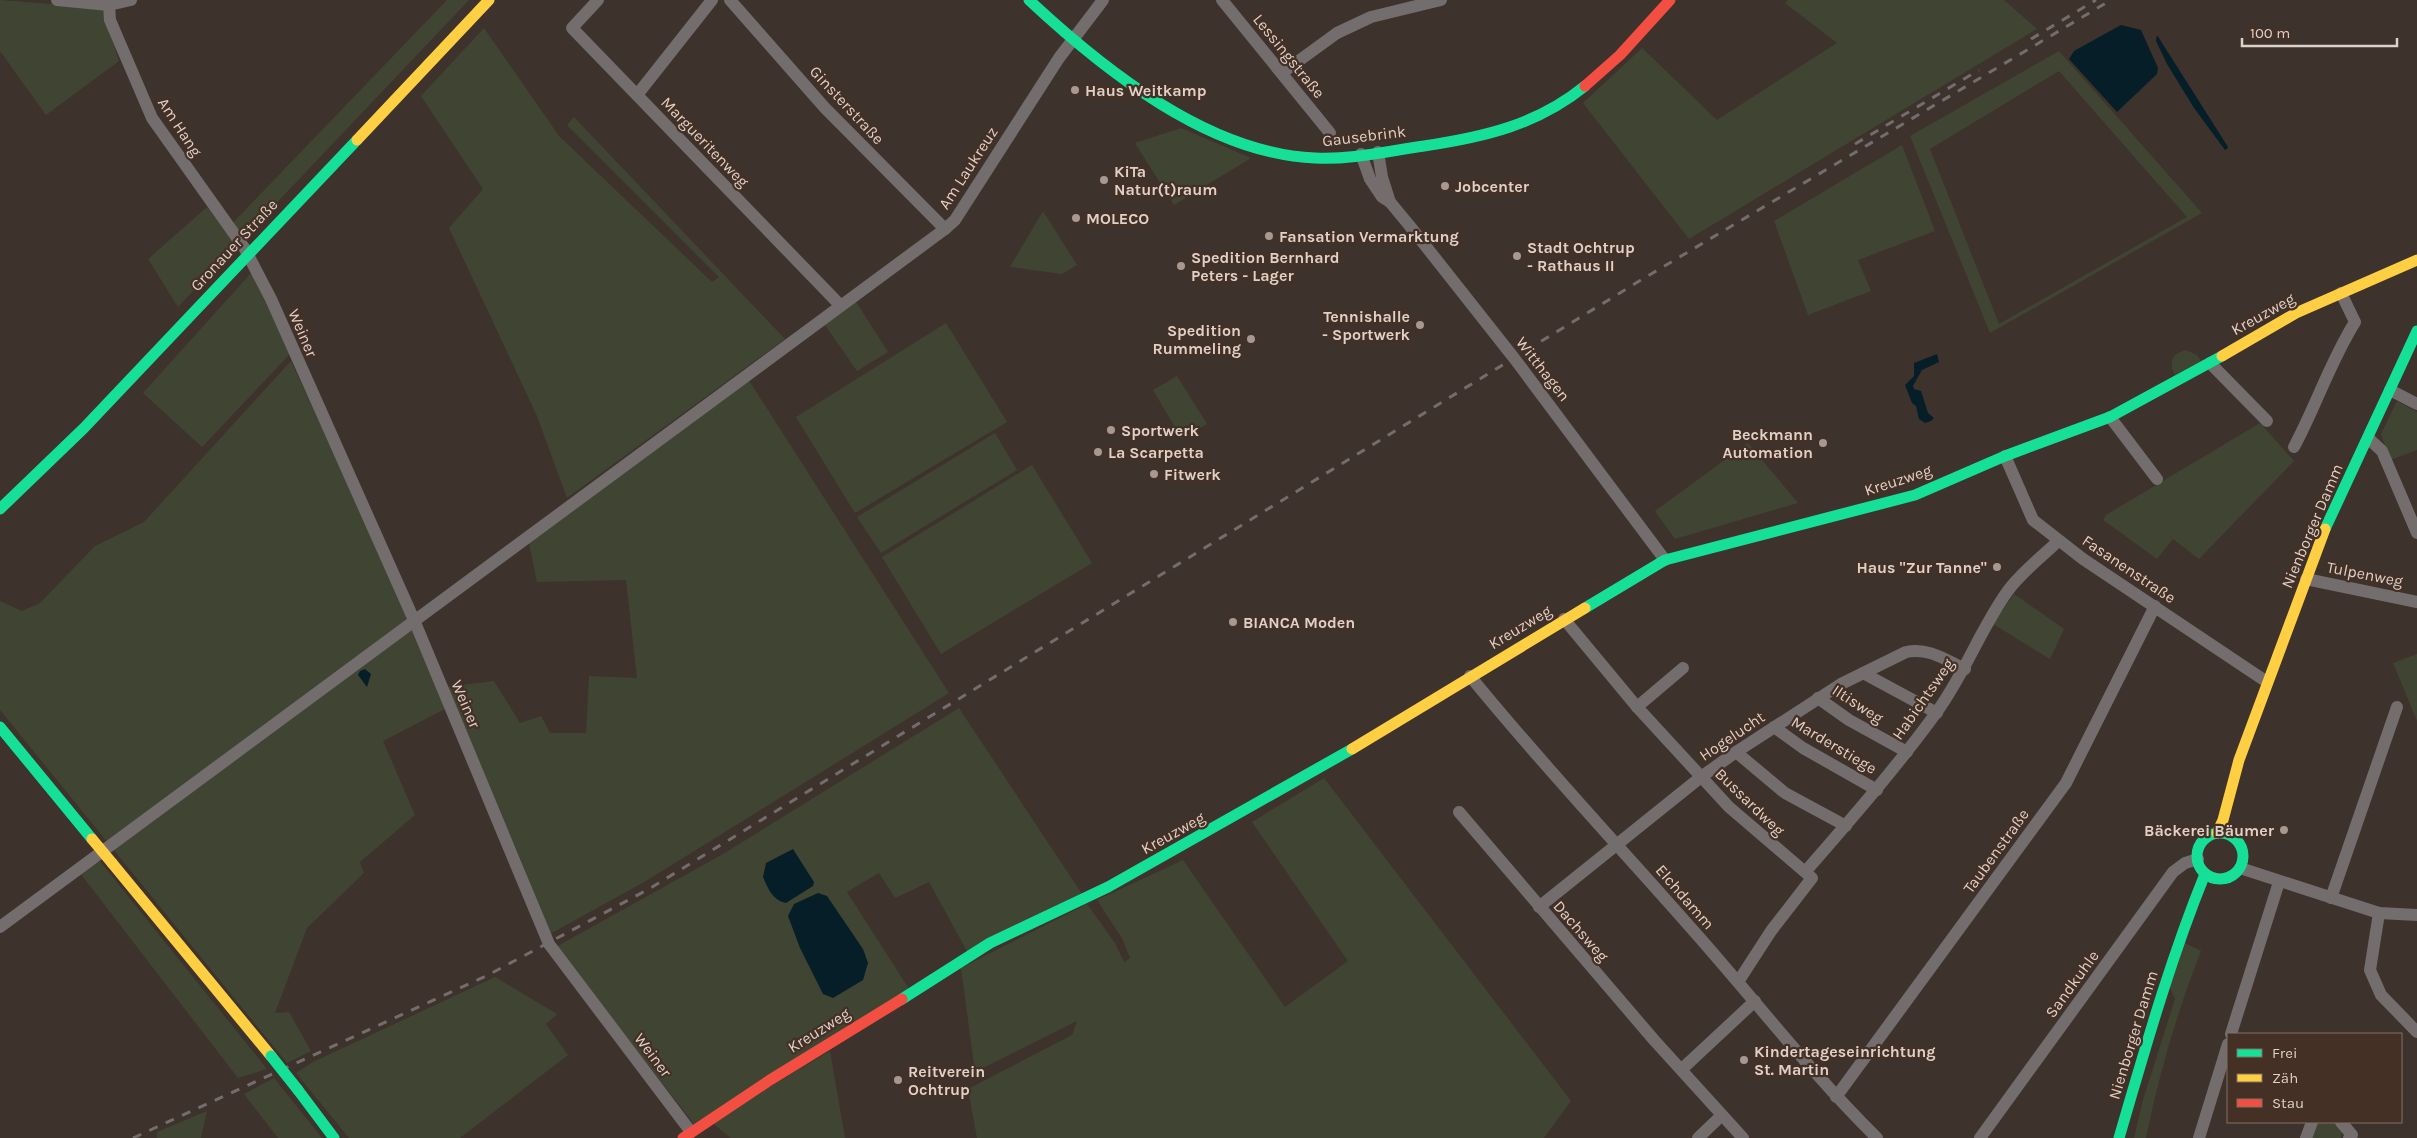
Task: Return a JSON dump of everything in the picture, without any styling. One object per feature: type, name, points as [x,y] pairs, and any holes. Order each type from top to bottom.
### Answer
[{"type":"street","points":[[57,0],[109,5],[131,0]]},
{"type":"street","name":"Gronauer Straße","points":[[0,509],[84,428],[489,0]]},
{"type":"street","name":"Margueritenweg","points":[[598,0],[572,28],[840,306]]},
{"type":"street","points":[[637,95],[712,0]]},
{"type":"street","name":"Ginsterstraße","points":[[730,0],[825,108],[945,229]]},
{"type":"street","name":"Gausebrink","points":[[1029,0],[1072,39],[1164,104],[1203,128],[1259,150],[1291,156],[1329,158],[1485,136],[1534,119],[1567,100],[1603,70],[1670,0]]},
{"type":"street","name":"Am Laukreuz","points":[[0,927],[945,229],[955,220],[1072,39],[1103,0]]},
{"type":"street","name":"Lessingstraße","points":[[1222,0],[1330,133]]},
{"type":"street","points":[[1282,73],[1337,33],[1371,17],[1437,1]]},
{"type":"street","name":"Am Hang","points":[[109,5],[110,20],[152,118],[248,254]]},
{"type":"street","name":"Witthagen","points":[[1378,152],[1382,177],[1390,202]]},
{"type":"street","name":"Witthagen","points":[[1361,154],[1370,179],[1382,197],[1390,202],[1514,358],[1665,560]]},
{"type":"street","name":"Weiner","points":[[248,254],[414,620],[549,944],[687,1135]]},
{"type":"street","name":"Kreuzweg","points":[[687,1135],[770,1080],[927,984],[990,943],[1143,868],[1303,778],[1564,619],[1665,560],[1915,495],[2005,456],[2110,417],[2210,363],[2296,313],[2417,260]]},
{"type":"street","points":[[2294,447],[2340,345],[2355,322],[2341,294]]},
{"type":"street","name":"Nienborger Damm","points":[[2217,833],[2223,820],[2239,760],[2325,530],[2417,330]]},
{"type":"street","points":[[2210,363],[2267,421]]},
{"type":"street","points":[[2390,390],[2417,404]]},
{"type":"street","points":[[2110,417],[2157,479]]},
{"type":"street","points":[[2368,438],[2382,451],[2417,533]]},
{"type":"street","name":"Fasanenstraße","points":[[2005,456],[2033,520],[2058,541],[2267,682]]},
{"type":"street","name":"Habichtsweg","points":[[1806,870],[1877,790],[1937,712],[1965,669],[1985,628],[2008,590],[2058,541]]},
{"type":"street","name":"Tulpenweg","points":[[2306,579],[2417,602]]},
{"type":"street","name":"Taubenstraße","points":[[1836,1097],[2066,783],[2155,606]]},
{"type":"street","name":"Bussardweg","points":[[1564,619],[1636,707],[1701,777],[1755,831],[1806,870]]},
{"type":"street","name":"Hogelucht","points":[[1540,907],[1701,777],[1818,698],[1863,673],[1906,652],[1916,650],[1927,651],[1965,669]]},
{"type":"street","points":[[1636,707],[1683,668]]},
{"type":"street","points":[[1863,673],[1937,712]]},
{"type":"street","name":"Elchdamm","points":[[1470,676],[1512,728],[1755,1001],[1836,1097],[1877,1138]]},
{"type":"street","name":"Iltisweg","points":[[1818,698],[1849,720],[1906,752]]},
{"type":"street","points":[[2331,898],[2397,706]]},
{"type":"street","name":"Marderstiege","points":[[1774,726],[1809,752],[1877,790]]},
{"type":"street","points":[[0,727],[271,1056],[334,1138]]},
{"type":"street","name":"Nienborger Damm","points":[[2232,836],[2248,752],[2248,738]]},
{"type":"street","points":[[1736,752],[1785,793],[1846,826]]},
{"type":"street","name":"Dachsweg","points":[[1459,812],[1743,1138]]},
{"type":"street","points":[[2217,833],[2232,836],[2242,849],[2244,855],[2240,868],[2231,876],[2218,879],[2206,874],[2198,859],[2200,845],[2210,835],[2217,833]]},
{"type":"street","name":"Sandkuhle","points":[[1980,1138],[2173,872],[2186,862],[2198,859]]},
{"type":"street","points":[[2240,868],[2279,882],[2379,912],[2417,915]]},
{"type":"street","points":[[1738,982],[1771,931],[1812,878],[1806,870]]},
{"type":"street","name":"Nienborger Damm","points":[[2119,1138],[2150,1030],[2179,943],[2206,874]]},
{"type":"street","name":"Nienborger Damm","points":[[2179,943],[2218,879]]},
{"type":"street","points":[[2231,1033],[2279,882]]},
{"type":"street","points":[[2379,912],[2370,970],[2381,995],[2417,1032]]},
{"type":"street","points":[[1682,1069],[1755,1001]]},
{"type":"street","points":[[2199,1138],[2227,1047]]},
{"type":"street","points":[[1698,1138],[1722,1115]]},
{"type":"street","points":[[2306,1138],[2312,1123]]},
{"type":"street","points":[[2342,1123],[2352,1135],[2349,1138]]},
{"type":"green space","points":[[0,0],[102,8],[119,61],[46,115],[0,51]]},
{"type":"green space","points":[[447,0],[469,0],[178,307],[148,259],[207,207],[226,230]]},
{"type":"green space","points":[[1788,0],[2004,0],[2037,29],[1689,239],[1583,103],[1642,48],[1717,120],[1837,43],[1785,3]]},
{"type":"green space","points":[[484,28],[559,136],[712,282],[719,277],[567,125],[574,117],[785,339],[567,498],[537,416],[449,228],[483,189],[421,96]]},
{"type":"green space","points":[[2059,51],[2202,213],[1990,333],[1910,136]],"holes":[[[2059,71],[2187,217],[1999,324],[1930,149]]]},
{"type":"green space","points":[[1181,128],[1251,158],[1174,205],[1135,143]]},
{"type":"green space","points":[[1902,145],[1935,231],[1858,260],[1871,291],[1808,315],[1774,221]]},
{"type":"green space","points":[[1043,211],[1077,265],[1062,274],[1010,267]]},
{"type":"green space","points":[[252,272],[290,354],[202,447],[143,393]]},
{"type":"green space","points":[[856,302],[888,352],[857,371],[825,325]]},
{"type":"green space","points":[[946,323],[1007,422],[855,513],[796,417]]},
{"type":"green space","points":[[2186,350],[2197,355],[2201,361],[2175,375],[2172,366],[2173,359],[2177,354]]},
{"type":"green space","points":[[291,361],[410,618],[411,629],[445,709],[383,741],[415,815],[360,862],[364,873],[307,928],[275,1013],[289,1012],[311,1051],[287,1063],[0,710],[0,601],[22,611],[40,603],[95,546],[144,522]]},
{"type":"green space","points":[[1177,376],[1207,424],[1182,439],[1153,390]]},
{"type":"green space","points":[[748,379],[949,693],[646,881],[550,934],[521,860],[446,687],[494,681],[520,723],[541,716],[550,733],[586,733],[589,676],[637,678],[626,580],[537,582],[529,543]]},
{"type":"green space","points":[[2397,401],[2417,412],[2417,450],[2390,460],[2381,434]]},
{"type":"green space","points":[[2260,423],[2294,461],[2199,559],[2173,539],[2157,559],[2103,520],[2106,515]]},
{"type":"green space","points":[[995,433],[1017,470],[881,553],[857,517]]},
{"type":"green space","points":[[1748,443],[1798,503],[1675,539],[1655,511]]},
{"type":"green space","points":[[1032,465],[1092,563],[941,654],[882,557]]},
{"type":"green space","points":[[2014,594],[2064,629],[2050,659],[1993,624]]},
{"type":"green space","points":[[2417,654],[2417,721],[2393,663]]},
{"type":"green space","points":[[959,708],[1082,894],[968,953],[929,882],[895,898],[879,873],[847,892],[909,989],[694,1124],[556,947],[723,854]]},
{"type":"green space","points":[[1324,778],[1571,1101],[1544,1138],[977,1138],[968,1089],[1072,1035],[1077,1021],[975,1072],[961,968],[1087,904],[1115,943],[1124,962],[1130,958],[1123,940],[1097,900],[1183,860],[1285,1007],[1348,961],[1252,822]]},
{"type":"green space","points":[[99,860],[267,1069],[238,1078],[80,873]]},
{"type":"green space","points":[[2183,942],[2201,951],[2169,1043],[2146,1138],[2134,1138],[2143,1100],[2175,999],[2170,988]]},
{"type":"green space","points":[[495,977],[557,1014],[546,1024],[568,1055],[460,1138],[349,1138],[296,1073],[311,1063]]},
{"type":"green space","points":[[830,1051],[845,1138],[731,1138],[711,1122]]},
{"type":"green space","points":[[274,1078],[322,1138],[278,1138],[244,1094]]},
{"type":"green space","points":[[207,1111],[201,1138],[157,1138],[157,1132]]},
{"type":"green space","points":[[2316,1123],[2336,1123],[2342,1129],[2341,1138],[2310,1138]]},
{"type":"water","points":[[2121,25],[2141,30],[2158,68],[2157,74],[2117,112],[2069,59],[2074,51]]},
{"type":"water","points":[[2157,35],[2228,147],[2227,149],[2225,150],[2194,108],[2167,64],[2156,41]]},
{"type":"water","points":[[1937,354],[1939,362],[1922,370],[1913,386],[1914,389],[1921,391],[1928,413],[1934,418],[1925,423],[1919,419],[1916,406],[1912,403],[1905,385],[1914,376],[1914,363]]},
{"type":"water","points":[[365,669],[371,674],[367,687],[358,675],[360,671]]},
{"type":"water","points":[[793,849],[814,882],[813,886],[786,903],[774,896],[763,877],[766,863]]},
{"type":"water","points":[[818,893],[827,896],[863,949],[868,963],[863,980],[833,998],[823,994],[800,948],[788,916],[794,904]]},
{"type":"railway","points":[[2031,39],[2096,0]]},
{"type":"railway","points":[[133,1138],[488,975],[649,889],[1641,280],[2111,0]]},
{"type":"railway","points":[[1855,144],[1979,70]]},
{"type":"traffic: fast","points":[[1029,0],[1090,54],[1160,104],[1198,125],[1236,141],[1275,153],[1315,158],[1342,158],[1468,138],[1529,120],[1548,111],[1585,86]]},
{"type":"traffic: fast","points":[[0,509],[84,428],[357,140]]},
{"type":"traffic: fast","points":[[2325,529],[2417,331]]},
{"type":"traffic: fast","points":[[1585,608],[1665,560],[1915,495],[2005,456],[2110,417],[2222,356]]},
{"type":"traffic: fast","points":[[0,727],[92,839]]},
{"type":"traffic: fast","points":[[902,999],[990,943],[1108,887],[1352,749]]},
{"type":"traffic: fast","points":[[2220,833],[2233,837],[2239,843],[2243,856],[2239,869],[2233,875],[2220,879],[2207,875],[2201,869],[2197,856],[2201,843],[2207,837],[2220,833]]},
{"type":"traffic: fast","points":[[2119,1138],[2169,972],[2205,874]]},
{"type":"traffic: fast","points":[[271,1056],[298,1090]]},
{"type":"traffic: fast","points":[[298,1090],[334,1138]]},
{"type":"traffic: slow","points":[[357,140],[489,0]]},
{"type":"traffic: slow","points":[[2222,356],[2296,313],[2417,260]]},
{"type":"traffic: slow","points":[[2217,833],[2223,820],[2239,760],[2325,529]]},
{"type":"traffic: slow","points":[[1352,749],[1585,608]]},
{"type":"traffic: slow","points":[[92,839],[112,863]]},
{"type":"traffic: slow","points":[[112,863],[271,1056]]},
{"type":"traffic: jam","points":[[1585,86],[1620,55],[1670,0]]},
{"type":"traffic: jam","points":[[683,1138],[770,1080],[902,999]]},
{"type":"place","name":"Haus Weitkamp","points":[[1075,90]]},
{"type":"place","name":"KiTa Natur(t)raum","points":[[1104,180]]},
{"type":"place","name":"Jobcenter","points":[[1445,186]]},
{"type":"place","name":"MOLECO","points":[[1076,218]]},
{"type":"place","name":"Fansation Vermarktung","points":[[1269,236]]},
{"type":"place","name":"Stadt Ochtrup - Rathaus II","points":[[1517,256]]},
{"type":"place","name":"Spedition Bernhard Peters - Lager","points":[[1181,266]]},
{"type":"place","name":"Tennishalle - Sportwerk","points":[[1420,325]]},
{"type":"place","name":"Spedition Rummeling","points":[[1251,339]]},
{"type":"place","name":"Sportwerk","points":[[1111,430]]},
{"type":"place","name":"Beckmann Automation","points":[[1823,443]]},
{"type":"place","name":"La Scarpetta","points":[[1098,452]]},
{"type":"place","name":"Fitwerk","points":[[1154,474]]},
{"type":"place","name":"Haus \"Zur Tanne\"","points":[[1997,567]]},
{"type":"place","name":"BIANCA Moden","points":[[1233,622]]},
{"type":"place","name":"Bäckerei Bäumer","points":[[2284,830]]},
{"type":"place","name":"Kindertageseinrichtung St. Martin","points":[[1744,1060]]},
{"type":"place","name":"Reitverein Ochtrup","points":[[898,1080]]}]
